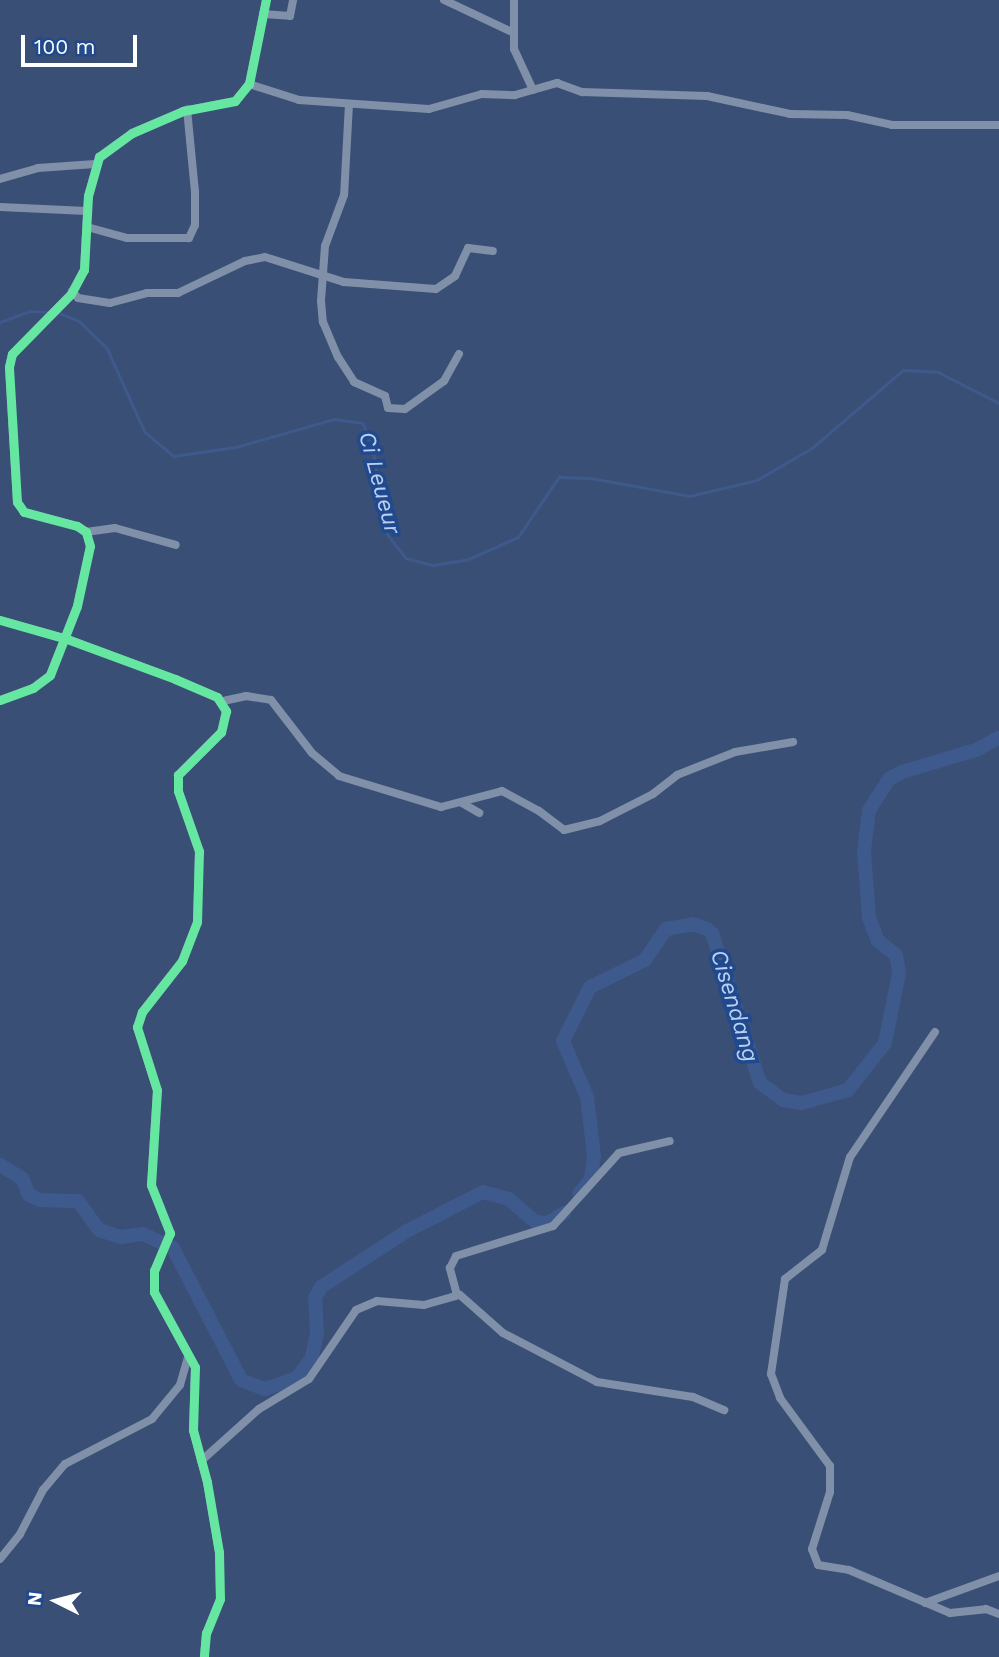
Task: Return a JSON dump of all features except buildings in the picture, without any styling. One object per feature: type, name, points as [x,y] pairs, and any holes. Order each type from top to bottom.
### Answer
[{"type":"street","points":[[0,179],[38,168],[94,164],[132,133],[187,109],[231,104],[248,85],[266,0]]},
{"type":"street","points":[[263,14],[290,16],[293,0]]},
{"type":"street","points":[[444,0],[512,32]]},
{"type":"street","points":[[514,0],[512,32],[517,60],[533,90]]},
{"type":"street","points":[[248,85],[283,97],[429,109],[481,94],[515,95],[557,83],[582,92],[707,96],[790,114],[847,115],[892,125],[999,125]]},
{"type":"street","points":[[349,104],[344,195],[325,246],[322,317],[338,357],[354,382],[385,396],[388,408],[416,405],[448,376],[459,354]]},
{"type":"street","points":[[87,227],[127,238],[189,238],[195,225],[195,192],[187,109]]},
{"type":"street","points":[[94,164],[87,211],[84,270],[72,293],[20,344],[9,367],[17,502],[23,512],[55,517],[86,532],[115,528],[176,545]]},
{"type":"street","points":[[0,208],[87,211]]},
{"type":"street","points":[[72,293],[78,298],[110,303],[147,293],[178,293],[245,261],[265,257],[324,276],[404,289],[436,289],[455,276],[468,248],[493,251]]},
{"type":"street","points":[[0,700],[44,681],[67,639],[88,556],[86,532]]},
{"type":"street","points":[[0,620],[67,639],[223,701],[246,696],[271,700],[312,753],[339,776],[429,804],[462,803],[492,792],[511,793],[566,830],[600,821],[653,794],[677,775],[735,752],[793,742]]},
{"type":"street","points":[[204,1657],[206,1633],[220,1599],[221,1574],[193,1430],[196,1372],[154,1292],[154,1271],[170,1240],[151,1185],[157,1090],[137,1027],[142,1012],[182,961],[197,922],[199,851],[177,784],[183,768],[221,732],[227,720],[223,701]]},
{"type":"street","points":[[462,803],[479,813]]},
{"type":"street","points":[[935,1032],[850,1157],[822,1250],[785,1279],[771,1366],[780,1398],[830,1466],[832,1484],[813,1539],[814,1560],[823,1568],[849,1570],[957,1614],[986,1609],[999,1614]]},
{"type":"street","points":[[670,1141],[619,1153],[553,1226],[456,1256],[450,1268],[457,1295],[510,1337],[592,1380],[693,1397],[724,1410]]},
{"type":"street","points":[[201,1461],[259,1409],[309,1379],[362,1305],[377,1301],[424,1305],[457,1295]]},
{"type":"street","points":[[0,1559],[20,1534],[43,1490],[65,1464],[152,1419],[180,1385],[188,1357]]},
{"type":"street","points":[[925,1603],[999,1576]]},
{"type":"waterway","name":"Ci Leueur","points":[[0,322],[30,311],[51,312]]},
{"type":"waterway","name":"Ci Leueur","points":[[57,312],[79,321],[107,348],[145,432],[174,456],[236,447],[334,419],[363,423],[372,444],[388,535],[406,558],[433,565],[469,559],[518,537],[559,477],[591,478],[690,496],[757,480],[812,448],[903,370],[938,372],[999,403]]},
{"type":"waterway","name":"Cisendang","points":[[579,1194],[591,1179],[594,1156],[587,1097],[563,1041],[590,987],[645,960],[666,929],[693,924],[707,929],[712,933],[760,1083],[783,1100],[802,1103],[848,1090],[885,1043],[899,973],[896,955],[878,941],[869,918],[864,851],[869,810],[889,779],[902,772],[976,750],[999,738]]},
{"type":"waterway","name":"Cisendang","points":[[0,1165],[22,1178],[29,1195],[40,1200],[78,1201],[99,1230],[121,1237],[143,1234],[173,1248],[241,1380],[265,1389],[297,1378],[312,1357],[317,1333],[315,1298],[321,1287],[407,1231],[483,1192],[509,1199],[535,1222],[548,1223],[564,1213]]},
{"type":"cycle path","points":[[0,700],[33,688],[50,675],[77,606],[90,546],[86,532],[77,526],[24,512],[17,502],[9,367],[12,354],[71,294],[84,270],[88,196],[99,157],[132,133],[183,111],[235,101],[249,84],[266,0]]},
{"type":"cycle path","points":[[0,620],[67,639],[175,679],[217,697],[226,711],[221,732],[178,775],[178,791],[199,851],[197,922],[182,961],[142,1012],[137,1027],[157,1090],[151,1185],[170,1233],[154,1271],[154,1292],[195,1367],[193,1430],[207,1482],[219,1552],[220,1599],[206,1633],[204,1657]]}]
